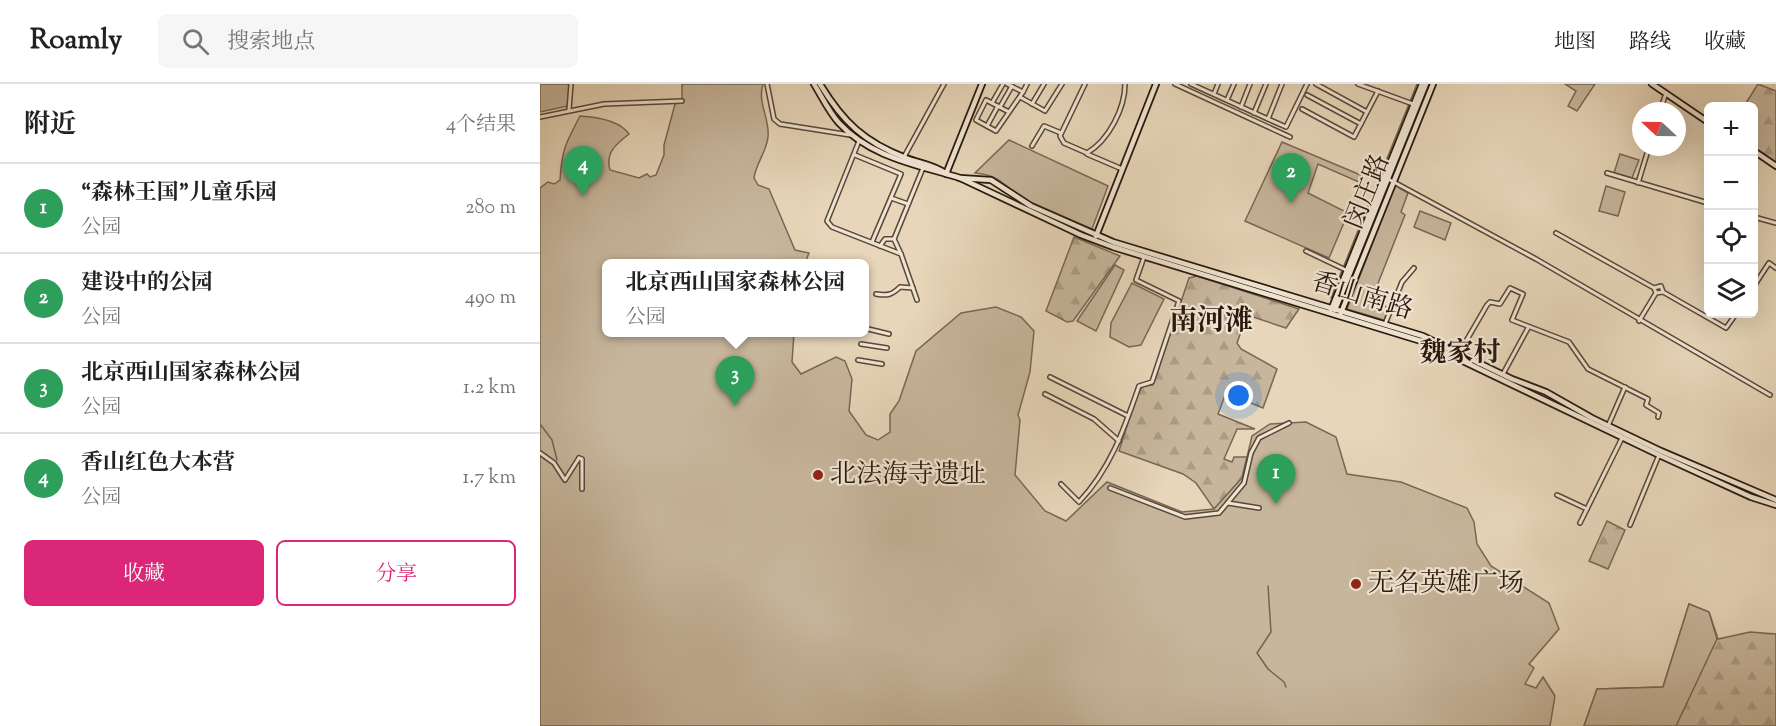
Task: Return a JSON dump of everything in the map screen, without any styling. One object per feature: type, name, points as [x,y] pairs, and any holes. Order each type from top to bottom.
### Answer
[{"type":"main road","name":"香山南路","points":[[814,84],[839,123],[859,141],[922,168],[960,178],[1081,235],[1144,256],[1423,336],[1622,438],[1751,497],[1776,505]]},
{"type":"main road","name":"香山南路","points":[[820,84],[838,113],[855,130],[904,157],[946,174]]},
{"type":"main road","points":[[946,174],[982,84]]},
{"type":"main road","points":[[1096,236],[1156,84]]},
{"type":"main road","name":"闵庄路","points":[[1336,312],[1349,271],[1414,105],[1427,84]]},
{"type":"main road","name":"闵庄路","points":[[1336,312],[1392,181],[1427,84]]},
{"type":"main road","name":"闵庄路","points":[[1349,271],[1427,84]]},
{"type":"main road","points":[[1652,84],[1704,119]]},
{"type":"main road","points":[[1758,155],[1776,166]]},
{"type":"main road","name":"香山南路","points":[[960,178],[991,180],[1031,206],[1096,236],[1336,312],[1458,354],[1546,392],[1608,426],[1776,500]]},
{"type":"street","points":[[569,110],[571,84]]},
{"type":"street","points":[[766,84],[774,119],[780,124],[852,135]]},
{"type":"street","points":[[904,157],[944,84]]},
{"type":"street","points":[[992,103],[1005,84],[1023,92]]},
{"type":"street","points":[[1009,112],[986,100],[976,120],[996,130],[1020,97],[1028,84]]},
{"type":"street","points":[[1032,104],[1044,84]]},
{"type":"street","points":[[1020,97],[1048,110],[1062,84]]},
{"type":"street","points":[[1084,84],[1061,133],[1064,143],[1122,169]]},
{"type":"street","points":[[1083,152],[1087,153],[1095,147],[1112,124],[1124,97],[1125,84]]},
{"type":"street","points":[[1175,84],[1290,137]]},
{"type":"street","points":[[1191,84],[1201,86],[1286,127],[1307,84]]},
{"type":"street","points":[[1214,94],[1218,84]]},
{"type":"street","points":[[1227,100],[1234,84]]},
{"type":"street","points":[[1241,106],[1250,84]]},
{"type":"street","points":[[1254,113],[1266,84]]},
{"type":"street","points":[[1268,119],[1282,84]]},
{"type":"street","points":[[1316,84],[1367,112]]},
{"type":"street","points":[[1358,84],[1414,105]]},
{"type":"street","points":[[987,126],[1012,87]]},
{"type":"street","points":[[1302,109],[1354,137],[1378,91]]},
{"type":"street","points":[[1663,102],[1666,93]]},
{"type":"street","points":[[1307,95],[1361,124]]},
{"type":"street","points":[[540,117],[604,104],[682,101]]},
{"type":"street","points":[[1032,146],[1044,126],[1061,133]]},
{"type":"street","points":[[859,141],[828,221],[832,227],[901,254]]},
{"type":"street","points":[[855,155],[901,174],[872,242]]},
{"type":"street","points":[[1638,183],[1646,156]]},
{"type":"street","points":[[917,300],[894,238],[922,168]]},
{"type":"street","points":[[1607,173],[1704,202]]},
{"type":"street","points":[[1392,181],[1536,259],[1639,321],[1715,361],[1770,395]]},
{"type":"street","points":[[891,198],[908,204]]},
{"type":"street","points":[[1758,218],[1776,223]]},
{"type":"street","points":[[1556,233],[1654,288],[1656,293]]},
{"type":"street","points":[[880,246],[885,239],[894,238]]},
{"type":"street","points":[[1306,251],[1349,271]]},
{"type":"street","points":[[1061,484],[1079,502],[1098,482],[1119,441],[1139,386],[1152,382],[1179,301],[1136,280],[1144,256]]},
{"type":"street","points":[[1758,280],[1769,263],[1776,268]]},
{"type":"street","points":[[1385,324],[1402,282],[1414,268]]},
{"type":"street","points":[[1654,288],[1661,286],[1663,292]]},
{"type":"street","points":[[876,294],[886,296],[900,287],[913,288]]},
{"type":"street","points":[[1458,354],[1487,305],[1490,302],[1500,304],[1510,288],[1523,294],[1512,320],[1569,342],[1588,369],[1648,399],[1646,405],[1659,413],[1658,417]]},
{"type":"street","points":[[1656,293],[1663,292],[1704,315]]},
{"type":"street","points":[[1639,321],[1656,293]]},
{"type":"street","points":[[1708,318],[1726,328],[1733,318]]},
{"type":"street","points":[[1503,374],[1528,328]]},
{"type":"street","points":[[869,329],[889,333]]},
{"type":"street","points":[[861,344],[887,348]]},
{"type":"street","points":[[858,360],[882,364]]},
{"type":"street","points":[[1050,377],[1128,416]]},
{"type":"street","points":[[1608,426],[1625,387]]},
{"type":"street","points":[[1045,394],[1094,419],[1119,441]]},
{"type":"street","points":[[1110,488],[1185,517],[1214,514],[1228,503],[1245,483],[1251,453],[1258,438],[1289,423]]},
{"type":"street","points":[[1580,524],[1622,438]]},
{"type":"street","points":[[540,453],[554,463],[565,480],[579,458],[582,459],[582,489]]},
{"type":"street","points":[[1629,525],[1659,455]]},
{"type":"street","points":[[1557,495],[1587,509]]},
{"type":"street","points":[[1228,503],[1259,508]]},
{"type":"green space","points":[[540,84],[570,84],[568,106],[540,112]]},
{"type":"green space","points":[[682,84],[763,84],[762,104],[768,137],[754,178],[758,185],[769,189],[795,250],[809,253],[807,259],[602,259],[602,337],[794,337],[792,362],[801,374],[836,357],[845,361],[852,379],[849,411],[866,435],[878,440],[890,432],[890,414],[899,401],[916,351],[961,313],[996,307],[1021,317],[1034,331],[1030,372],[1018,415],[1020,420],[1015,475],[1045,511],[1066,521],[1107,482],[1182,512],[1214,509],[1242,478],[1252,436],[1270,424],[1306,422],[1336,437],[1347,474],[1401,482],[1467,508],[1474,522],[1477,544],[1491,566],[1549,603],[1559,629],[1529,664],[1534,668],[1525,684],[1536,688],[1543,677],[1555,696],[1550,726],[540,726],[540,188],[548,182],[554,184],[560,180],[566,146],[580,116],[614,123],[629,134],[616,145],[610,154],[610,170],[639,178],[647,174],[650,177],[656,175],[664,155],[664,145],[675,104],[682,101]]},
{"type":"green space","points":[[1565,84],[1595,84],[1577,111],[1568,106],[1576,91]]},
{"type":"green space","points":[[1758,84],[1776,91],[1776,162],[1758,150],[1758,102],[1747,102]]},
{"type":"green space","points":[[1009,140],[1108,186],[1092,229],[1065,220],[1040,207],[991,176],[975,173]]},
{"type":"green space","points":[[1282,142],[1363,176],[1361,183],[1318,164],[1308,193],[1348,213],[1329,258],[1245,221]]},
{"type":"green space","points":[[1620,154],[1639,160],[1632,178],[1614,173]]},
{"type":"green space","points":[[1395,185],[1408,193],[1401,212],[1405,215],[1371,301],[1390,308],[1384,320],[1347,309]]},
{"type":"green space","points":[[1606,186],[1625,192],[1618,216],[1599,211]]},
{"type":"green space","points":[[1420,211],[1451,223],[1445,240],[1414,227]]},
{"type":"green space","points":[[1074,237],[1120,256],[1073,321],[1067,322],[1046,311]]},
{"type":"green space","points":[[1115,265],[1124,270],[1096,331],[1077,321]]},
{"type":"green space","points":[[1197,276],[1299,309],[1286,328],[1247,315],[1237,343],[1241,349],[1277,369],[1263,408],[1226,393],[1218,414],[1255,429],[1237,429],[1224,459],[1232,462],[1234,457],[1247,457],[1242,478],[1214,509],[1196,483],[1183,474],[1119,451],[1138,391],[1144,386],[1153,385],[1189,278]]},
{"type":"green space","points":[[1132,283],[1164,299],[1141,345],[1129,347],[1110,337],[1111,323]]},
{"type":"green space","points":[[1607,521],[1625,530],[1608,569],[1589,561]]},
{"type":"green space","points":[[1689,604],[1709,612],[1718,639],[1750,632],[1776,634],[1776,726],[1584,726],[1597,689],[1663,687]]},
{"type":"green space","points":[[1689,604],[1709,612],[1717,639],[1676,726],[1584,726],[1597,689],[1663,687]]},
{"type":"waterway","points":[[1331,298],[1417,84]]},
{"type":"waterway","points":[[540,424],[552,440],[557,460]]},
{"type":"waterway","points":[[1268,586],[1271,632],[1257,653],[1268,669],[1284,682],[1286,687]]},
{"type":"place","name":"香山红色大本营","points":[[583,196]]},
{"type":"place","name":"建设中的公园","points":[[1291,203]]},
{"type":"place","name":"北京西山国家森林公园","points":[[735,406]]},
{"type":"place","name":"北法海寺遗址","points":[[818,475]]},
{"type":"place","name":"“森林王国”儿童乐园","points":[[1276,504]]},
{"type":"place","name":"无名英雄广场","points":[[1356,584]]},
{"type":"district","name":"南河滩","points":[[1211,322]]},
{"type":"district","name":"魏家村","points":[[1460,354]]}]
